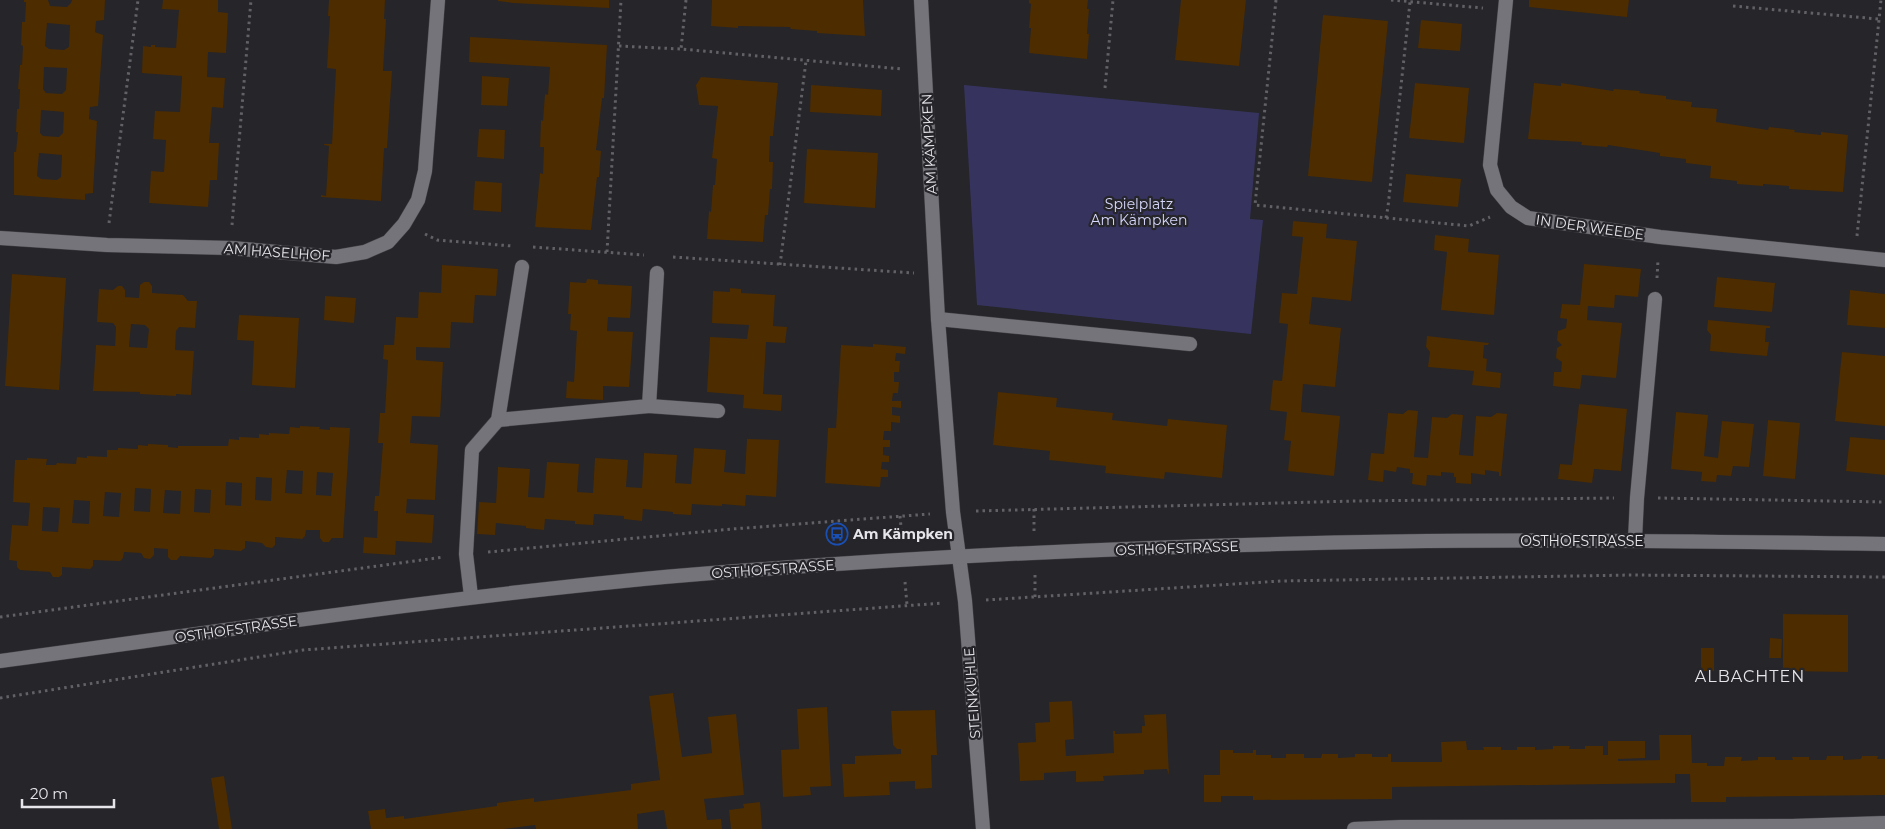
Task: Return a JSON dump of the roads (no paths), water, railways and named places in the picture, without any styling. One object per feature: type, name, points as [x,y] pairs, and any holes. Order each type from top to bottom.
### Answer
[{"type":"street","name":"AM HASELHOF","points":[[0,238],[107,245],[231,248],[336,257],[365,252],[388,242],[404,224],[418,200],[425,171],[438,0]]},
{"type":"street","name":"AM KÄMPKEN","points":[[921,0],[938,319],[953,512],[960,557]]},
{"type":"street","name":"IN DER WEEDE","points":[[1505,5],[1490,165],[1497,190],[1511,208],[1528,218],[1660,237],[1885,260]]},
{"type":"street","points":[[471,596],[466,554],[472,450],[498,420],[522,267]]},
{"type":"street","points":[[650,406],[658,273]]},
{"type":"street","points":[[1635,540],[1655,299]]},
{"type":"street","points":[[938,319],[1190,344]]},
{"type":"street","points":[[498,420],[650,406],[718,411]]},
{"type":"street","name":"OSTHOFSTRASSE","points":[[0,661],[471,596],[686,576],[960,557],[1278,544],[1635,540],[1885,544]]},
{"type":"street","name":"STEINKUHLE","points":[[960,557],[983,829]]},
{"type":"street","points":[[1354,829],[1792,828],[1885,823]]},
{"type":"place","name":"Am Kämpken","points":[[837,534]]},
{"type":"district","name":"ALBACHTEN","points":[[1750,676]]},
{"type":"park label","name":"Spielplatz Am Kämpken","points":[[1139,212]]}]
